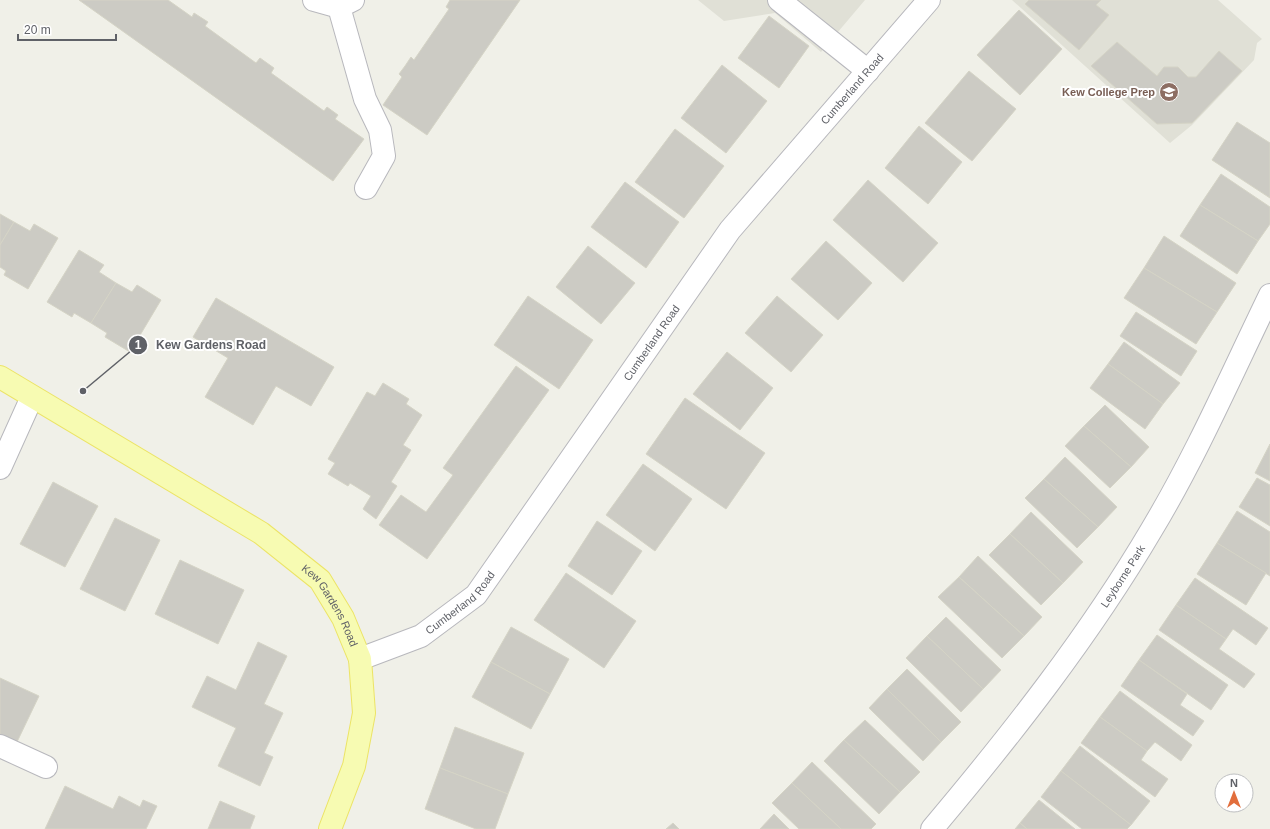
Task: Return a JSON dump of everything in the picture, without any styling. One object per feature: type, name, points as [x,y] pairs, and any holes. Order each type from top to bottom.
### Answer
[{"type":"main road","name":"Kew Gardens Road","points":[[0,377],[261,533],[320,580],[343,618],[360,659],[364,713],[354,766],[330,829]]},
{"type":"street","points":[[314,0],[346,4],[365,99],[380,130],[384,156],[366,188]]},
{"type":"street","points":[[779,0],[868,71]]},
{"type":"street","name":"Cumberland Road","points":[[360,659],[421,636],[476,595],[730,230],[929,0]]},
{"type":"street","name":"Leyborne Park","points":[[932,829],[994,754],[1080,641],[1152,528],[1194,451],[1270,295]]},
{"type":"street","points":[[0,468],[32,397]]},
{"type":"street","points":[[0,746],[46,767]]},
{"type":"shaded area","points":[[698,0],[865,0],[821,52],[775,13],[724,21]]},
{"type":"shaded area","name":"Kew College Prep","points":[[1012,0],[1218,0],[1262,39],[1257,43],[1254,60],[1192,125],[1170,143]]},
{"type":"building","points":[[79,0],[168,0],[192,17],[194,13],[208,22],[205,26],[256,63],[260,58],[274,68],[271,73],[324,111],[327,107],[338,115],[335,119],[364,139],[333,181]]},
{"type":"building","points":[[450,0],[520,0],[427,135],[383,105],[402,77],[399,74],[411,57],[414,60],[449,9],[446,7]]},
{"type":"building","points":[[1029,0],[1101,0],[1096,5],[1109,15],[1079,50],[1025,4]]},
{"type":"building","points":[[1019,10],[1062,49],[1020,95],[977,55]]},
{"type":"building","points":[[769,16],[809,46],[779,88],[738,58]]},
{"type":"building","points":[[1117,42],[1157,76],[1164,67],[1178,67],[1188,77],[1196,77],[1219,51],[1242,71],[1192,123],[1157,124],[1091,66]]},
{"type":"building","points":[[722,65],[767,101],[726,153],[681,118]]},
{"type":"building","points":[[969,71],[1016,109],[972,161],[925,123]]},
{"type":"building","points":[[1237,122],[1270,143],[1270,198],[1212,160]]},
{"type":"building","points":[[919,126],[962,162],[928,204],[885,168]]},
{"type":"building","points":[[675,129],[724,166],[684,218],[635,182]]},
{"type":"building","points":[[1221,174],[1270,207],[1270,224],[1258,241],[1200,205]]},
{"type":"building","points":[[868,180],[938,243],[903,282],[833,220]]},
{"type":"building","points":[[625,182],[679,222],[646,268],[591,227]]},
{"type":"building","points":[[1200,205],[1258,241],[1237,274],[1180,236]]},
{"type":"building","points":[[0,214],[14,222],[0,245]]},
{"type":"building","points":[[14,222],[30,231],[34,224],[58,238],[28,289],[4,275],[6,271],[0,267],[0,245]]},
{"type":"building","points":[[1164,236],[1236,283],[1217,312],[1144,268]]},
{"type":"building","points":[[826,241],[872,283],[838,320],[791,279]]},
{"type":"building","points":[[588,246],[635,283],[601,324],[556,287]]},
{"type":"building","points":[[79,250],[104,265],[99,272],[116,283],[91,323],[74,313],[72,317],[47,302]]},
{"type":"building","points":[[1144,268],[1217,312],[1196,344],[1124,298]]},
{"type":"building","points":[[116,283],[132,292],[137,285],[161,300],[130,352],[105,337],[107,333],[91,323]]},
{"type":"building","points":[[528,296],[593,340],[559,389],[494,345]]},
{"type":"building","points":[[777,296],[823,335],[791,372],[745,333]]},
{"type":"building","points":[[216,298],[334,367],[311,406],[276,386],[253,425],[205,397],[228,358],[193,337]]},
{"type":"building","points":[[1136,312],[1197,351],[1181,376],[1120,336]]},
{"type":"building","points":[[1124,342],[1180,383],[1163,404],[1108,364]]},
{"type":"building","points":[[727,352],[773,388],[740,430],[693,394]]},
{"type":"building","points":[[1108,364],[1163,404],[1145,429],[1090,388]]},
{"type":"building","points":[[516,366],[549,390],[427,559],[379,525],[401,495],[426,512],[453,475],[443,468]]},
{"type":"building","points":[[383,383],[409,399],[406,404],[422,415],[403,445],[411,450],[391,482],[397,486],[376,519],[363,509],[371,496],[350,483],[348,486],[328,474],[335,463],[328,459],[367,392],[375,396]]},
{"type":"building","points":[[685,398],[765,453],[726,509],[646,454]]},
{"type":"building","points":[[1105,405],[1149,447],[1131,467],[1084,426]]},
{"type":"building","points":[[1084,426],[1131,467],[1110,488],[1065,446]]},
{"type":"building","points":[[1270,444],[1270,481],[1255,473]]},
{"type":"building","points":[[1065,457],[1117,507],[1098,527],[1044,479]]},
{"type":"building","points":[[643,464],[692,499],[655,551],[606,515]]},
{"type":"building","points":[[1257,478],[1270,485],[1270,526],[1239,507]]},
{"type":"building","points":[[1044,479],[1098,527],[1077,548],[1025,498]]},
{"type":"building","points":[[53,482],[98,506],[65,567],[20,544]]},
{"type":"building","points":[[1237,511],[1270,532],[1270,576],[1217,543]]},
{"type":"building","points":[[1031,512],[1083,562],[1063,583],[1010,534]]},
{"type":"building","points":[[115,518],[160,540],[125,611],[80,589]]},
{"type":"building","points":[[597,521],[642,551],[612,595],[568,566]]},
{"type":"building","points":[[1010,534],[1063,583],[1041,605],[989,555]]},
{"type":"building","points":[[1217,543],[1266,573],[1246,605],[1197,574]]},
{"type":"building","points":[[978,556],[1042,617],[1024,636],[959,577]]},
{"type":"building","points":[[180,560],[244,590],[218,644],[155,614]]},
{"type":"building","points":[[566,573],[636,621],[604,668],[534,620]]},
{"type":"building","points":[[959,577],[1024,636],[1002,658],[938,597]]},
{"type":"building","points":[[1195,578],[1268,628],[1256,645],[1233,629],[1226,639],[1176,605]]},
{"type":"building","points":[[1176,605],[1226,639],[1219,649],[1255,674],[1244,688],[1159,630]]},
{"type":"building","points":[[946,617],[1001,670],[983,689],[927,636]]},
{"type":"building","points":[[511,627],[569,659],[550,694],[491,662]]},
{"type":"building","points":[[1157,635],[1228,685],[1211,710],[1139,660]]},
{"type":"building","points":[[927,636],[983,689],[961,712],[906,658]]},
{"type":"building","points":[[258,642],[287,656],[264,704],[283,713],[264,753],[273,757],[260,786],[218,766],[236,728],[192,707],[207,676],[236,690]]},
{"type":"building","points":[[1139,660],[1187,694],[1180,705],[1204,721],[1193,736],[1121,686]]},
{"type":"building","points":[[491,662],[550,694],[531,729],[472,697]]},
{"type":"building","points":[[907,669],[961,722],[941,742],[887,689]]},
{"type":"building","points":[[0,678],[39,696],[16,744],[0,737]]},
{"type":"building","points":[[887,689],[941,742],[923,761],[869,708]]},
{"type":"building","points":[[1120,691],[1192,745],[1181,761],[1155,742],[1147,751],[1100,717]]},
{"type":"building","points":[[1100,717],[1147,751],[1141,760],[1168,779],[1155,797],[1081,743]]},
{"type":"building","points":[[865,720],[920,772],[900,792],[844,740]]},
{"type":"building","points":[[455,727],[524,753],[508,794],[440,768]]},
{"type":"building","points":[[844,740],[900,792],[879,814],[824,761]]},
{"type":"building","points":[[1080,746],[1150,801],[1131,825],[1061,771]]},
{"type":"building","points":[[812,762],[876,824],[871,829],[841,829],[792,783]]},
{"type":"building","points":[[440,768],[508,794],[495,829],[476,829],[425,809]]},
{"type":"building","points":[[1061,771],[1131,825],[1127,829],[1082,829],[1041,797]]},
{"type":"building","points":[[792,783],[841,829],[799,829],[772,803]]},
{"type":"building","points":[[65,786],[113,809],[119,796],[140,807],[143,800],[157,806],[146,829],[45,829]]},
{"type":"building","points":[[1039,800],[1075,829],[1027,829],[1020,823]]},
{"type":"building","points":[[220,801],[255,816],[250,829],[208,829]]},
{"type":"building","points":[[774,814],[789,829],[760,829]]},
{"type":"building","points":[[673,823],[679,829],[666,829]]},
{"type":"building","points":[[1020,823],[1027,829],[1015,829]]},
{"type":"place","name":"Kew College Prep","points":[[1169,92]]},
{"type":"place","name":"Kew Gardens Road","points":[[83,391]]}]
